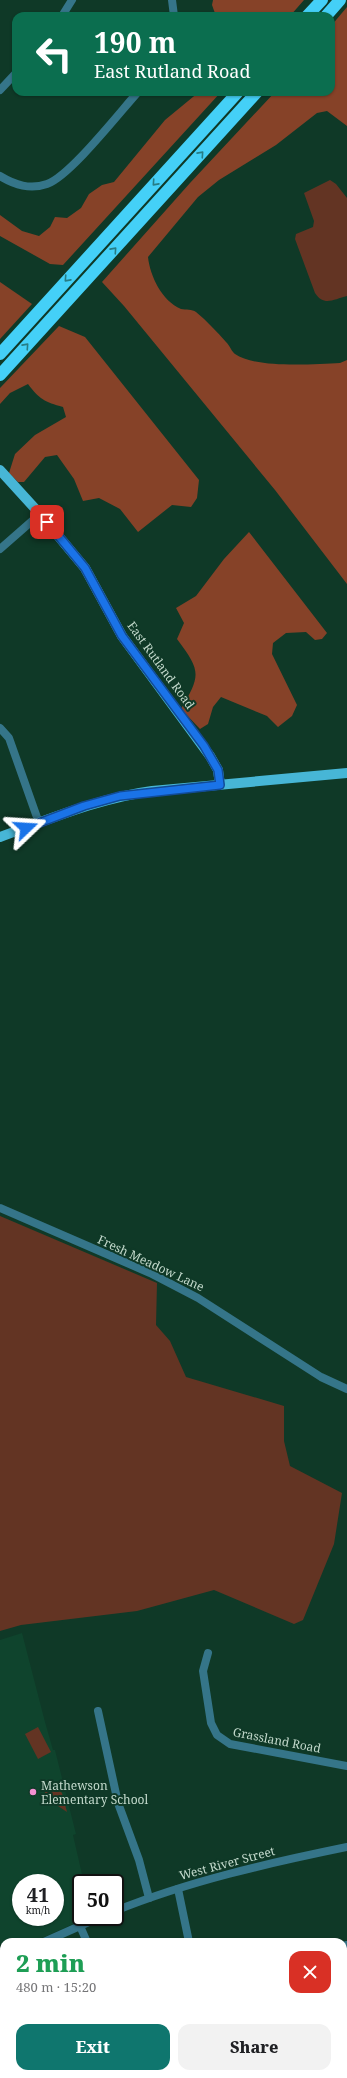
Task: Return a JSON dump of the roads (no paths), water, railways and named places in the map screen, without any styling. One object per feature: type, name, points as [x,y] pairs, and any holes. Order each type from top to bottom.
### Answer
[{"type":"highway","points":[[311,12],[322,0]]},
{"type":"highway","points":[[330,12],[340,0]]},
{"type":"highway","points":[[0,354],[234,96]]},
{"type":"highway","points":[[0,375],[253,96]]},
{"type":"main road","name":"East Rutland Road","points":[[0,470],[40,514],[85,568],[122,636],[204,746],[218,770],[220,785]]},
{"type":"main road","points":[[0,837],[97,802],[120,796],[347,773]]},
{"type":"street","points":[[64,12],[72,0]]},
{"type":"street","points":[[172,0],[174,12]]},
{"type":"street","points":[[0,90],[12,77]]},
{"type":"street","points":[[0,176],[23,186],[39,186],[54,181],[68,170],[134,96]]},
{"type":"street","points":[[0,549],[40,514]]},
{"type":"street","points":[[0,728],[9,738],[39,823]]},
{"type":"street","name":"Fresh Meadow Lane","points":[[0,1208],[150,1273],[198,1298],[321,1377],[347,1390]]},
{"type":"street","name":"Grassland Road","points":[[208,1653],[203,1671],[211,1723],[220,1738],[230,1744],[347,1766]]},
{"type":"street","points":[[98,1711],[118,1803],[139,1860],[149,1898]]},
{"type":"street","name":"West River Street","points":[[124,1907],[178,1889],[258,1866],[347,1847]]},
{"type":"street","points":[[178,1889],[188,1938]]},
{"type":"street","points":[[53,1938],[80,1926],[85,1938]]},
{"type":"place","name":"Mathewson Elementary School","points":[[33,1792]]}]
